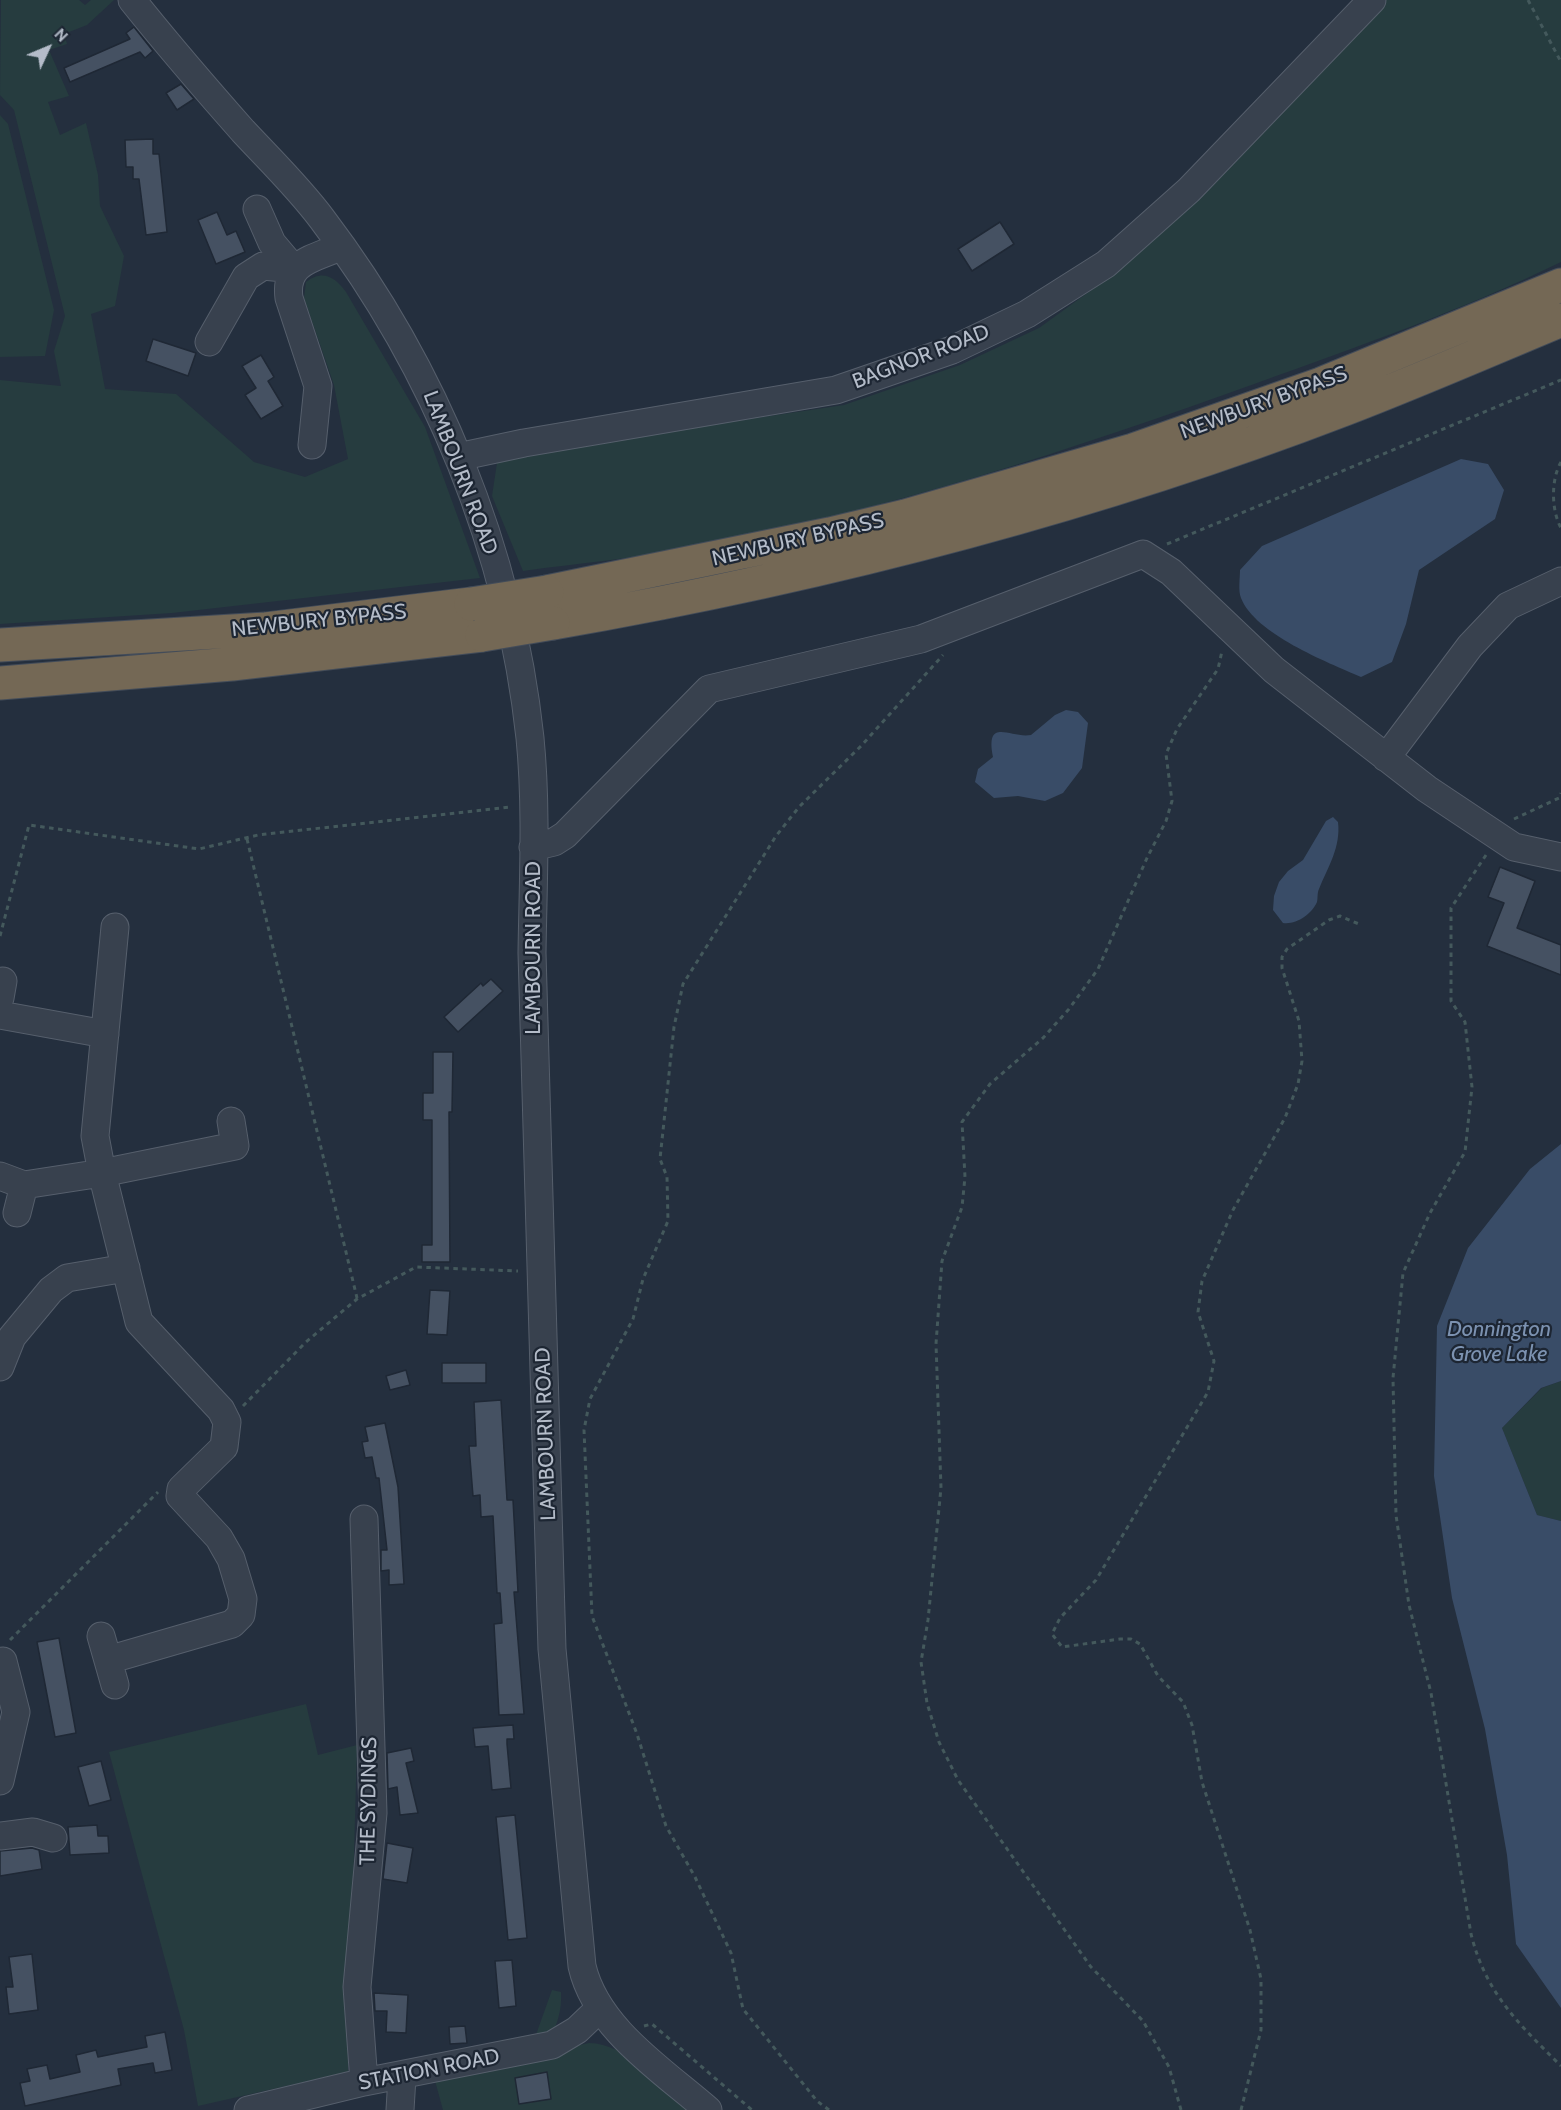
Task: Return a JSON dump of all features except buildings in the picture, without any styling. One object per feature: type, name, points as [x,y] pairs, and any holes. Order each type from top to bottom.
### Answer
[{"type":"highway","name":"NEWBURY BYPASS","points":[[0,683],[232,664],[482,635],[550,608],[973,497],[1133,450],[1321,384],[1561,285]]},
{"type":"highway","name":"NEWBURY BYPASS","points":[[0,645],[266,629],[471,604],[550,608],[704,595],[827,568],[982,528],[1103,492],[1346,408],[1561,320]]},
{"type":"street","name":"LAMBOURN ROAD","points":[[132,0],[190,72],[322,219],[394,327],[424,382],[458,457],[491,549],[521,673],[530,741],[534,847],[532,964],[553,1660],[582,1966],[586,1982],[599,2009],[619,2032],[708,2110]]},
{"type":"street","name":"BAGNOR ROAD","points":[[458,457],[524,443],[836,390],[952,350],[1027,314],[1106,264],[1189,190],[1372,0]]},
{"type":"street","points":[[257,209],[272,243],[294,269]]},
{"type":"street","points":[[209,342],[246,277],[263,266],[294,269],[340,247]]},
{"type":"street","points":[[294,269],[287,282],[289,298],[318,386],[312,445]]},
{"type":"street","points":[[534,847],[554,842],[564,835],[710,688],[921,639],[1143,554],[1171,572],[1274,670],[1386,758],[1496,837],[1514,847],[1561,857]]},
{"type":"street","points":[[1386,758],[1470,646],[1508,606],[1561,581]]},
{"type":"street","points":[[108,1660],[232,1624],[241,1615],[243,1599],[231,1559],[219,1538],[180,1496],[181,1489],[225,1447],[227,1422],[220,1410],[139,1323],[102,1173],[95,1136],[115,927]]},
{"type":"street","points":[[0,1015],[105,1034]]},
{"type":"street","points":[[17,1213],[12,1181],[102,1173],[235,1144]]},
{"type":"street","points":[[0,1367],[12,1337],[51,1290],[67,1278],[126,1268]]},
{"type":"street","name":"THE SYDINGS","points":[[364,1519],[373,1813],[357,1987],[364,2082]]},
{"type":"street","points":[[0,1781],[16,1712],[1,1652]]},
{"type":"street","points":[[0,1836],[33,1832],[53,1838]]},
{"type":"street","name":"STATION ROAD","points":[[248,2110],[364,2082],[402,2077],[552,2045],[577,2030],[599,2009]]},
{"type":"street","points":[[400,2110],[402,2077]]},
{"type":"path","points":[[1528,0],[1561,62]]},
{"type":"path","points":[[1143,554],[1561,380]]},
{"type":"path","points":[[1561,462],[1554,473],[1556,519],[1561,528]]},
{"type":"path","points":[[1181,2110],[1169,2067],[1143,2021],[1091,1967],[957,1780],[939,1742],[930,1713],[921,1662],[928,1620],[941,1488],[936,1344],[942,1261],[962,1207],[965,1177],[962,1122],[990,1084],[1042,1038],[1069,1009],[1098,969],[1166,821],[1172,801],[1166,753],[1177,729],[1218,669],[1222,649]]},
{"type":"path","points":[[829,2110],[817,2101],[743,2008],[731,1953],[695,1877],[666,1826],[637,1734],[592,1616],[584,1430],[590,1399],[633,1319],[643,1279],[668,1221],[667,1177],[660,1159],[674,1027],[683,984],[776,836],[799,807],[861,746],[924,673],[946,652]]},
{"type":"path","points":[[1561,794],[1559,798],[1516,817],[1496,837],[1451,908],[1451,1001],[1464,1022],[1472,1087],[1465,1152],[1430,1213],[1403,1273],[1393,1378],[1396,1515],[1409,1605],[1431,1693],[1467,1913],[1478,1962],[1509,2015],[1561,2066]]},
{"type":"path","points":[[0,936],[29,825],[199,849],[258,835],[532,805]]},
{"type":"path","points":[[247,839],[357,1299]]},
{"type":"path","points":[[1241,2110],[1261,2030],[1261,1979],[1250,1930],[1202,1782],[1192,1725],[1186,1709],[1172,1688],[1158,1676],[1140,1644],[1131,1639],[1120,1639],[1062,1647],[1052,1634],[1060,1618],[1096,1580],[1208,1392],[1214,1361],[1198,1312],[1202,1281],[1233,1210],[1285,1118],[1298,1084],[1302,1061],[1299,1021],[1282,968],[1282,957],[1287,949],[1329,920],[1340,916],[1359,924]]},
{"type":"path","points":[[227,1422],[306,1342],[357,1299],[416,1267],[541,1272]]},
{"type":"path","points":[[1,1652],[9,1641],[160,1489]]},
{"type":"path","points":[[619,2032],[652,2024],[752,2110]]},
{"type":"green space","points":[[1,0],[79,0],[85,5],[91,0],[114,0],[87,25],[64,34],[67,44],[49,50],[69,96],[48,102],[60,135],[86,123],[98,175],[100,206],[124,256],[115,306],[91,314],[105,389],[176,394],[254,462],[305,477],[348,459],[334,385],[304,298],[306,282],[318,276],[328,276],[338,282],[346,292],[425,427],[480,578],[172,613],[0,624],[0,380],[61,386],[54,351],[65,316],[14,110],[0,95]]},
{"type":"green space","points":[[1385,0],[1561,0],[1561,262],[1449,312],[1372,341],[1119,431],[980,476],[839,515],[696,547],[523,571],[492,496],[497,463],[507,455],[844,405],[960,365],[1039,328],[1115,273]]},
{"type":"green space","points":[[0,115],[8,124],[54,310],[45,356],[0,357]]},
{"type":"green space","points":[[1561,1381],[1561,1521],[1537,1515],[1502,1428],[1542,1388]]},
{"type":"green space","points":[[306,1704],[318,1755],[357,1745],[348,2072],[198,2106],[184,2030],[109,1752]]},
{"type":"green space","points":[[552,1990],[561,1992],[556,2026],[551,2037],[533,2043]]},
{"type":"green space","points":[[589,2043],[603,2045],[629,2058],[686,2110],[443,2110],[434,2077]]},
{"type":"water","points":[[1461,459],[1488,464],[1504,490],[1495,519],[1419,570],[1406,624],[1392,662],[1361,677],[1276,635],[1249,611],[1240,595],[1240,570],[1262,546]]},
{"type":"water","points":[[1066,710],[1078,712],[1088,723],[1082,768],[1063,793],[1045,801],[1018,796],[994,798],[975,782],[978,769],[993,757],[992,744],[996,733],[1031,735],[1055,715]]},
{"type":"water","points":[[1333,817],[1338,822],[1338,840],[1318,891],[1317,902],[1303,918],[1283,923],[1273,910],[1274,896],[1279,882],[1288,871],[1303,860],[1326,821]]},
{"type":"water","name":"Donnington Grove Lake","points":[[1561,1144],[1561,1381],[1541,1388],[1502,1428],[1537,1515],[1561,1521],[1561,2008],[1516,1944],[1507,1855],[1485,1729],[1452,1598],[1434,1476],[1437,1326],[1468,1248],[1530,1169]]}]
